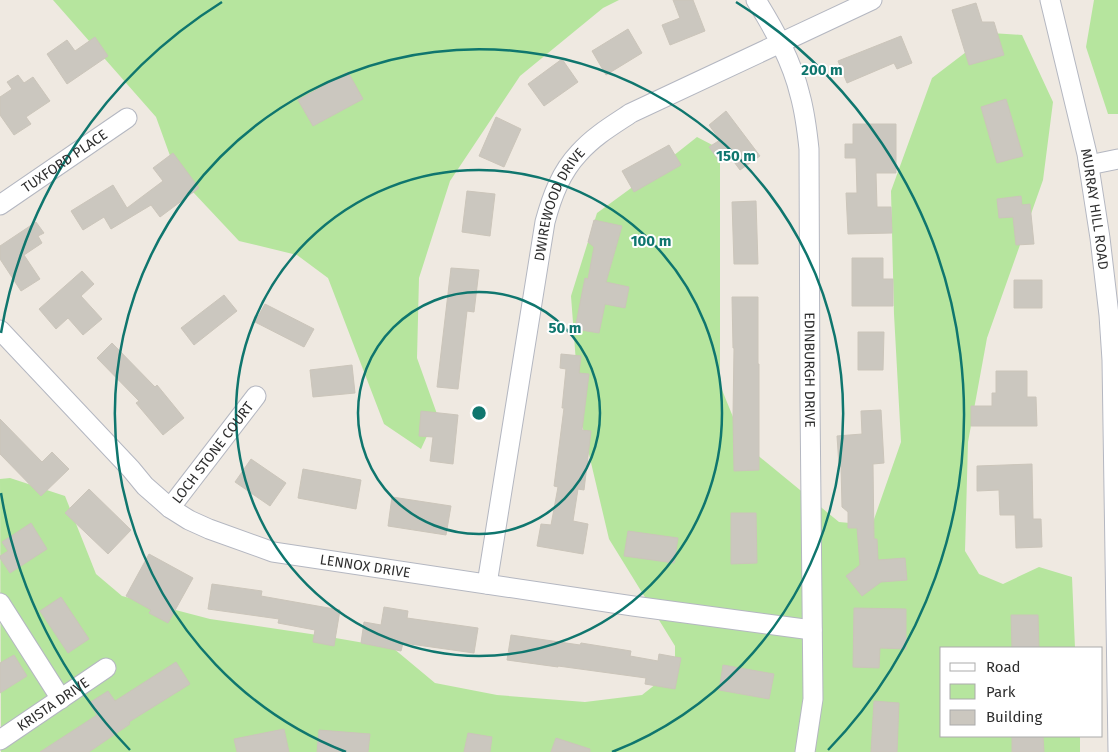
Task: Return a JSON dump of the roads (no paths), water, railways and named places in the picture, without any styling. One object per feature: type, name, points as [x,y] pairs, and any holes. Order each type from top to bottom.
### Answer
[{"type":"street","name":"EDINBURGH DRIVE","points":[[756,0],[780,43],[793,73],[807,126],[809,148],[813,699],[805,752]]},
{"type":"street","name":"DWIREWOOD DRIVE","points":[[486,584],[545,222],[551,200],[560,180],[579,153],[604,131],[632,113],[872,0]]},
{"type":"street","name":"MURRAY HILL ROAD","points":[[1050,0],[1089,165],[1109,316],[1112,360],[1118,750]]},
{"type":"street","name":"TUXFORD PLACE","points":[[0,205],[128,118]]},
{"type":"street","points":[[1089,165],[1118,159]]},
{"type":"street","name":"LENNOX DRIVE","points":[[0,330],[145,486],[170,508],[189,520],[209,529],[273,552],[633,606],[812,630]]},
{"type":"street","name":"LOCH STONE COURT","points":[[170,508],[256,396]]},
{"type":"street","points":[[0,603],[61,699]]},
{"type":"street","name":"KRISTA DRIVE","points":[[0,740],[106,668]]}]
